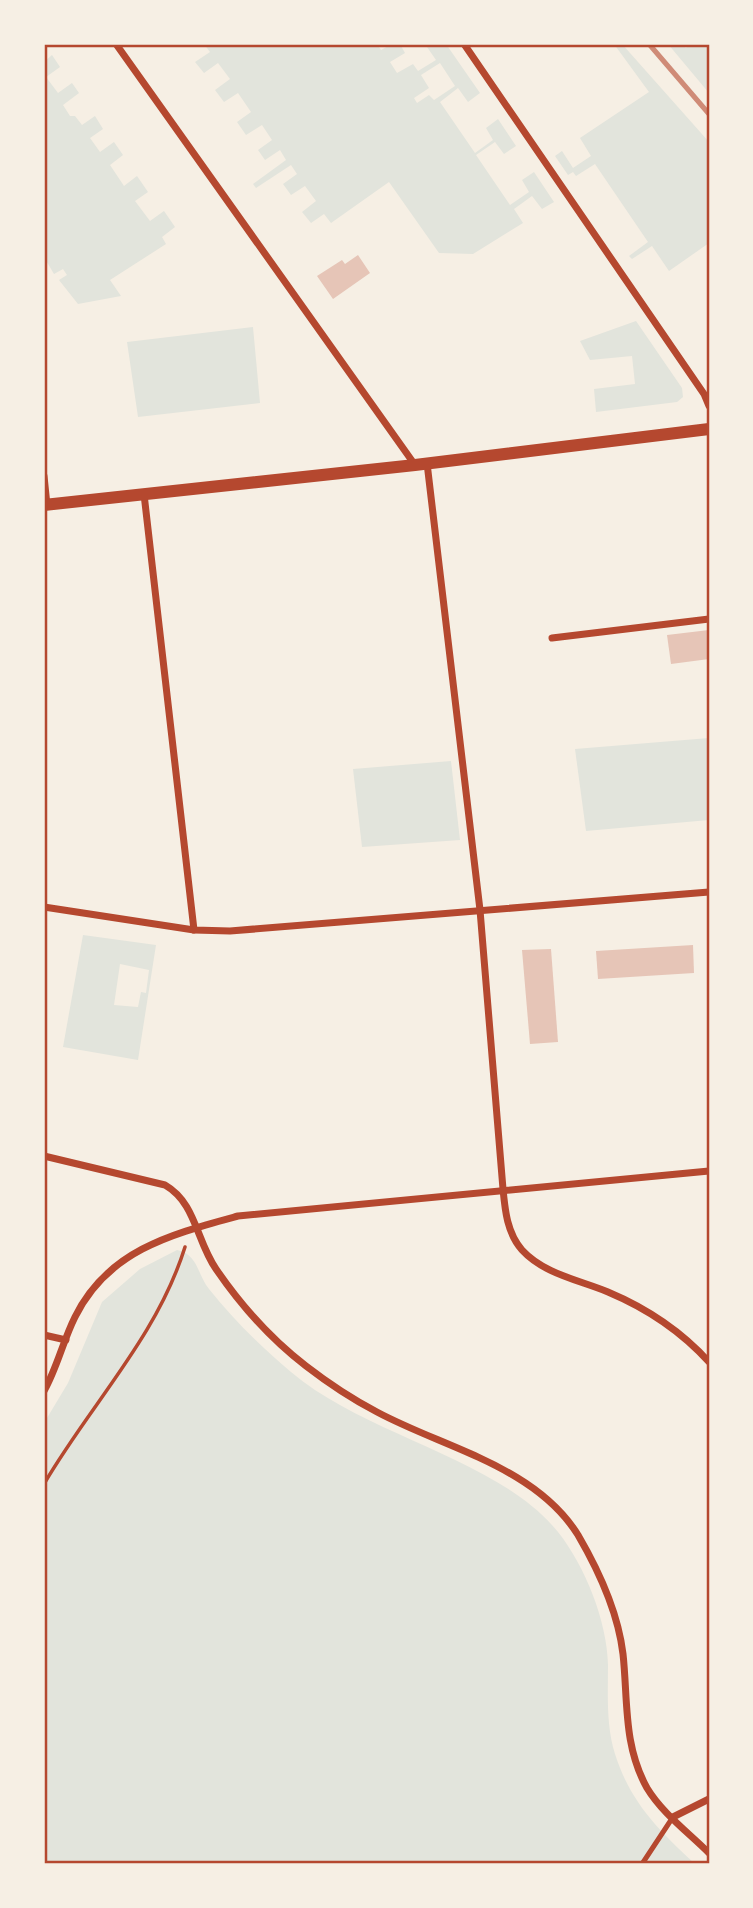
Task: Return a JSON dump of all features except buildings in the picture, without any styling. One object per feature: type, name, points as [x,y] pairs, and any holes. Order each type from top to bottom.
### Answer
[{"type":"street","points":[[116,44],[421,464],[480,910],[502,1189],[509,1230],[520,1248],[536,1263],[636,1306],[667,1324],[709,1362]]},
{"type":"street","points":[[464,44],[704,394],[709,406]]},
{"type":"street","points":[[44,476],[46,505],[709,429]]},
{"type":"street","points":[[144,493],[194,930]]},
{"type":"street","points":[[552,638],[709,619]]},
{"type":"street","points":[[44,907],[194,930],[230,931],[709,892]]},
{"type":"street","points":[[44,1156],[165,1185],[177,1192],[187,1204],[216,1269],[260,1323],[303,1364],[378,1413],[508,1474],[556,1509],[576,1533],[599,1574],[615,1617],[623,1654],[626,1722],[634,1757],[647,1787],[709,1853]]},
{"type":"street","points":[[44,1391],[91,1289],[117,1263],[147,1244],[195,1227],[238,1216],[709,1171]]},
{"type":"street","points":[[44,1335],[66,1340]]},
{"type":"street","points":[[673,1817],[709,1799]]},
{"type":"lane","points":[[642,1864],[673,1817]]},
{"type":"path","points":[[44,1483],[75,1433],[129,1360],[159,1307],[185,1247]]},
{"type":"shaded area","points":[[204,44],[377,44],[381,50],[392,44],[400,44],[405,53],[390,62],[397,73],[413,64],[418,71],[436,60],[427,47],[446,44],[480,93],[468,102],[458,88],[440,102],[475,153],[493,140],[486,128],[498,119],[516,146],[504,154],[495,142],[476,155],[510,205],[529,192],[522,180],[534,172],[554,202],[542,209],[532,196],[514,209],[523,223],[473,254],[439,253],[389,182],[331,223],[324,214],[311,223],[302,212],[316,201],[305,186],[291,195],[283,184],[297,174],[291,165],[256,188],[253,184],[286,160],[280,150],[265,160],[258,150],[272,140],[262,125],[246,135],[237,122],[251,112],[238,93],[224,102],[215,90],[230,79],[218,63],[204,73],[195,62],[210,52]],"holes":[[[440,63],[455,86],[434,100],[429,95],[417,103],[414,98],[429,88],[421,75]]]},
{"type":"shaded area","points":[[614,44],[622,44],[709,142],[709,243],[669,271],[652,246],[632,259],[629,256],[648,242],[595,164],[576,176],[573,172],[568,175],[555,156],[562,151],[573,168],[591,156],[580,138],[649,92]]},
{"type":"shaded area","points":[[668,44],[682,44],[686,48],[689,44],[709,44],[709,93]]},
{"type":"shaded area","points":[[52,55],[60,67],[46,77],[58,93],[72,83],[79,93],[63,105],[70,116],[75,116],[82,125],[95,116],[103,129],[90,138],[100,152],[114,142],[123,155],[110,165],[124,186],[137,176],[148,192],[135,201],[150,221],[164,211],[175,227],[162,237],[166,244],[110,280],[121,296],[78,304],[59,280],[67,275],[63,269],[54,274],[44,257],[44,62]]},
{"type":"shaded area","points":[[636,321],[682,388],[683,397],[677,402],[596,412],[594,389],[635,384],[632,356],[590,360],[580,341]]},
{"type":"shaded area","points":[[253,327],[260,403],[138,417],[127,342]]},
{"type":"shaded area","points":[[709,738],[709,820],[586,831],[575,749]]},
{"type":"shaded area","points":[[451,761],[460,840],[362,847],[353,769]]},
{"type":"shaded area","points":[[83,935],[156,945],[138,1060],[63,1047]],"holes":[[[120,964],[149,970],[146,993],[141,992],[138,1007],[114,1005]]]},
{"type":"shaded area","points":[[177,1250],[193,1260],[209,1289],[258,1343],[322,1395],[502,1485],[532,1507],[558,1532],[585,1577],[604,1630],[610,1732],[622,1772],[629,1788],[648,1815],[695,1864],[44,1864],[44,1423],[68,1383],[102,1302],[140,1269]]},
{"type":"railway","points":[[649,44],[709,114]]}]
